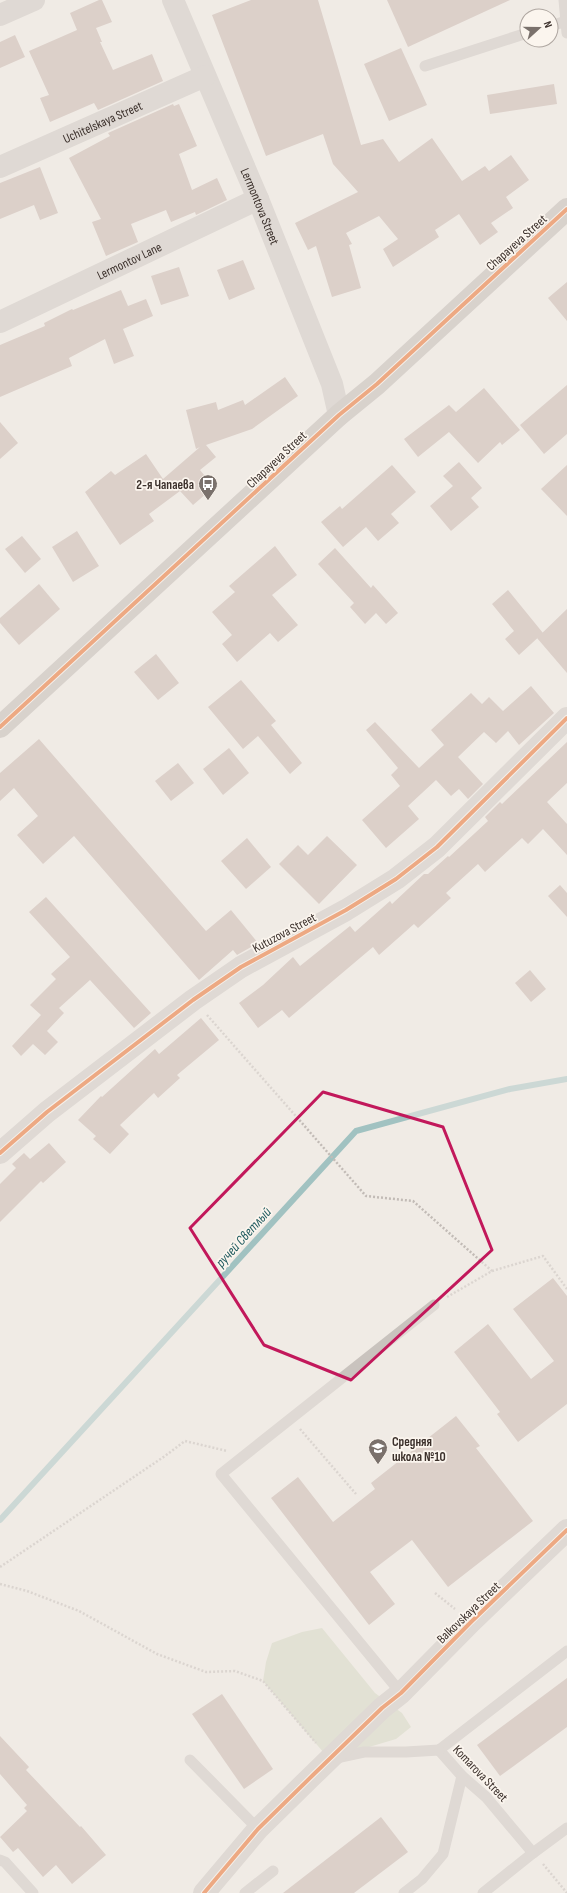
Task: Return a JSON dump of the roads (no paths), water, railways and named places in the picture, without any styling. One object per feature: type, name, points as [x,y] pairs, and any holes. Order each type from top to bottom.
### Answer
[{"type":"street","points":[[0,15],[34,0]]},
{"type":"street","name":"Lermontova Street","points":[[173,0],[258,199],[332,384],[338,415]]},
{"type":"street","name":"Uchitelskaya Street","points":[[0,167],[205,76]]},
{"type":"street","name":"Lermontov Lane","points":[[0,322],[258,199]]},
{"type":"street","name":"Chapayeva Street","points":[[0,726],[338,415],[377,384],[567,209]]},
{"type":"street","name":"Kutuzova Street","points":[[0,1153],[47,1112],[194,1000],[241,967],[346,910],[396,879],[437,847],[567,718]]},
{"type":"street","name":"Balkovskaya Street","points":[[204,1893],[258,1829],[382,1708],[401,1693],[567,1530]]},
{"type":"lane","points":[[564,0],[567,33]]},
{"type":"lane","points":[[559,23],[566,21]]},
{"type":"lane","points":[[425,66],[519,37]]},
{"type":"lane","points":[[401,1693],[221,1474],[434,1305]]},
{"type":"lane","name":"Komarova Street","points":[[533,1853],[486,1797],[462,1776],[439,1750],[567,1651]]},
{"type":"lane","points":[[329,1759],[364,1752],[439,1750]]},
{"type":"lane","points":[[190,1760],[258,1829]]},
{"type":"lane","points":[[404,1893],[422,1879],[444,1854],[462,1776]]},
{"type":"lane","points":[[483,1893],[567,1828]]},
{"type":"lane","points":[[0,1860],[5,1862],[33,1893]]},
{"type":"lane","points":[[245,1893],[273,1871]]},
{"type":"waterway","name":"ручей Светлый","points":[[0,1520],[356,1131],[510,1089],[567,1079]]},
{"type":"place","name":"2-я Чапаева","points":[[208,501]]},
{"type":"place","name":"Средняя школа №10","points":[[378,1465]]}]
